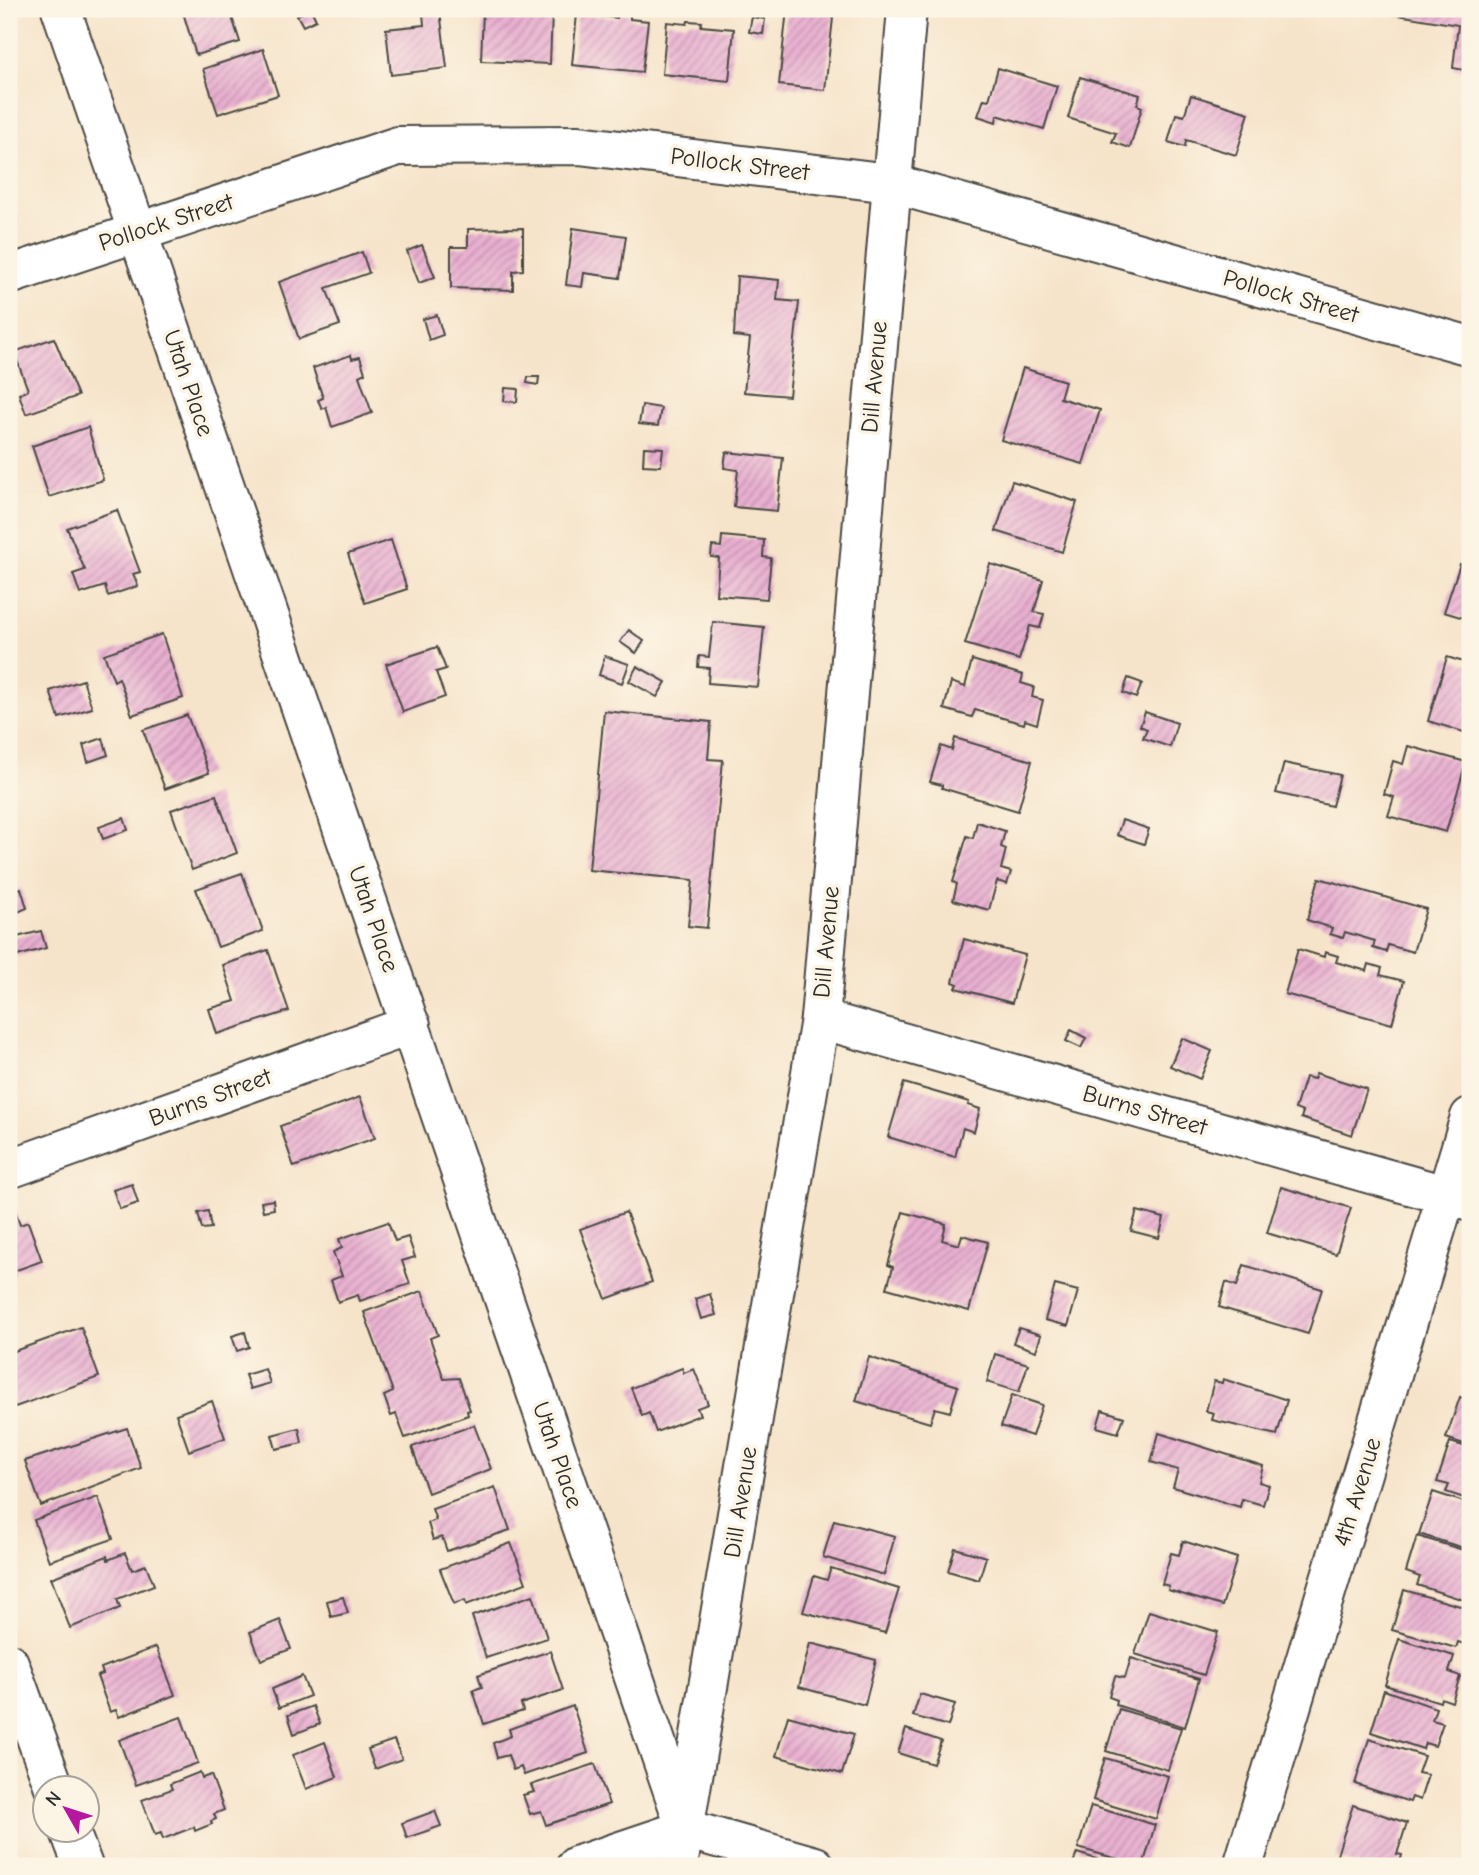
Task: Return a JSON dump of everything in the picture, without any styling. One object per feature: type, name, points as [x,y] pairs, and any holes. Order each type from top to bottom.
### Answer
[{"type":"street","name":"Utah Place","points":[[61,9],[686,1829]]},
{"type":"street","name":"Dill Avenue","points":[[678,1866],[820,1019],[907,9]]},
{"type":"street","name":"Pollock Street","points":[[9,275],[137,230],[398,146],[579,145],[890,183],[1470,346]]},
{"type":"street","name":"Burns Street","points":[[820,1019],[1459,1199]]},
{"type":"street","name":"Burns Street","points":[[9,1169],[411,1025]]},
{"type":"street","name":"4th Avenue","points":[[1243,1866],[1459,1199],[1470,1117]]},
{"type":"street","points":[[9,1663],[49,1773]]},
{"type":"street","points":[[576,1866],[686,1829],[815,1866]]},
{"type":"street","points":[[74,1843],[83,1866]]},
{"type":"building","points":[[182,9],[244,9],[231,14],[240,42],[196,55]]},
{"type":"building","points":[[311,9],[316,20],[303,26],[297,15]]},
{"type":"building","points":[[787,9],[834,9],[825,90],[779,85]]},
{"type":"building","points":[[1362,9],[1470,9],[1470,71],[1453,68],[1458,25]]},
{"type":"building","points":[[483,10],[552,13],[550,64],[481,61]]},
{"type":"building","points":[[440,11],[447,68],[391,75],[386,29],[424,25],[423,13]]},
{"type":"building","points":[[618,12],[630,14],[630,19],[648,21],[642,72],[572,65],[577,14],[617,18]]},
{"type":"building","points":[[752,17],[765,19],[763,34],[749,32]]},
{"type":"building","points":[[688,21],[702,22],[701,26],[734,29],[729,81],[662,74],[667,22],[687,24]]},
{"type":"building","points":[[263,49],[278,95],[218,114],[203,69]]},
{"type":"building","points":[[998,68],[1057,86],[1044,129],[997,115],[996,122],[978,116],[984,99],[989,100]]},
{"type":"building","points":[[1080,77],[1140,95],[1137,105],[1142,107],[1130,148],[1112,142],[1116,133],[1068,118]]},
{"type":"building","points":[[1191,95],[1249,113],[1236,155],[1186,140],[1185,147],[1168,142],[1176,114],[1184,116]]},
{"type":"building","points":[[523,228],[523,270],[513,271],[513,290],[451,288],[451,247],[468,247],[468,229]]},
{"type":"building","points":[[573,228],[626,236],[620,278],[584,273],[582,287],[566,285]]},
{"type":"building","points":[[422,245],[435,277],[419,283],[407,251]]},
{"type":"building","points":[[362,252],[369,273],[326,288],[340,325],[299,339],[279,282]]},
{"type":"building","points":[[737,276],[779,280],[777,300],[799,302],[789,396],[744,392],[750,338],[734,336]]},
{"type":"building","points":[[437,315],[443,335],[429,340],[423,319]]},
{"type":"building","points":[[54,338],[78,396],[26,414],[19,394],[28,390],[14,352]]},
{"type":"building","points":[[351,355],[352,359],[360,357],[365,373],[359,376],[372,413],[332,427],[326,407],[322,409],[318,400],[323,398],[313,368]]},
{"type":"building","points":[[1023,368],[1065,381],[1060,398],[1100,410],[1083,464],[1001,440]]},
{"type":"building","points":[[528,377],[539,377],[538,385],[527,383]]},
{"type":"building","points":[[505,388],[518,389],[517,402],[504,401]]},
{"type":"building","points":[[642,405],[661,408],[658,426],[639,424]]},
{"type":"building","points":[[88,427],[103,480],[49,497],[32,446]]},
{"type":"building","points":[[644,447],[663,448],[661,466],[643,465]]},
{"type":"building","points":[[726,452],[783,458],[777,511],[734,507],[738,470],[724,468]]},
{"type":"building","points":[[1012,481],[1077,502],[1062,552],[996,531]]},
{"type":"building","points":[[117,510],[140,572],[133,574],[138,586],[108,596],[105,586],[80,594],[73,574],[85,570],[67,528]]},
{"type":"building","points":[[722,536],[764,540],[763,557],[771,558],[767,599],[716,595],[719,558],[711,557],[712,546],[721,547]]},
{"type":"building","points":[[391,540],[407,589],[365,603],[348,554]]},
{"type":"building","points":[[990,564],[1043,580],[1034,612],[1044,614],[1040,628],[1030,626],[1019,660],[965,644]]},
{"type":"building","points":[[1460,564],[1470,567],[1470,620],[1444,612]]},
{"type":"building","points":[[713,622],[764,627],[758,687],[708,683],[709,668],[698,667],[699,656],[709,657]]},
{"type":"building","points":[[629,630],[644,641],[636,653],[620,642]]},
{"type":"building","points":[[162,634],[183,698],[132,715],[119,678],[114,681],[104,654]]},
{"type":"building","points":[[437,647],[446,669],[436,672],[445,697],[403,712],[386,664]]},
{"type":"building","points":[[605,656],[629,664],[622,683],[599,675]]},
{"type":"building","points":[[1447,657],[1470,664],[1470,734],[1428,721]]},
{"type":"building","points":[[972,660],[1023,675],[1021,683],[1034,687],[1032,697],[1043,700],[1037,724],[1025,720],[1024,724],[975,710],[972,717],[944,709],[951,682],[965,687]]},
{"type":"building","points":[[637,666],[666,682],[657,697],[629,681]]},
{"type":"building","points":[[1128,678],[1142,683],[1136,698],[1123,693]]},
{"type":"building","points":[[83,680],[92,708],[59,718],[50,691]]},
{"type":"building","points":[[604,711],[711,722],[708,759],[723,760],[707,928],[688,926],[693,880],[589,870]]},
{"type":"building","points":[[1145,712],[1177,723],[1170,747],[1143,738],[1147,729],[1140,726]]},
{"type":"building","points":[[187,715],[209,773],[165,789],[143,730]]},
{"type":"building","points":[[103,738],[108,755],[88,762],[83,745]]},
{"type":"building","points":[[955,738],[1032,761],[1018,811],[930,782],[941,746],[952,750]]},
{"type":"building","points":[[1408,746],[1466,762],[1446,832],[1388,816],[1394,797],[1384,794],[1393,761],[1403,764]]},
{"type":"building","points":[[1284,763],[1340,775],[1332,806],[1276,793]]},
{"type":"building","points":[[216,795],[237,853],[192,870],[171,810]]},
{"type":"building","points":[[124,818],[128,830],[103,839],[99,827]]},
{"type":"building","points":[[1122,820],[1149,829],[1144,844],[1117,835]]},
{"type":"building","points":[[977,822],[1005,831],[1001,847],[1006,849],[1001,869],[1011,872],[1007,884],[997,881],[989,910],[953,900],[957,884],[953,882],[967,836],[973,838]]},
{"type":"building","points":[[242,873],[263,931],[218,947],[196,889]]},
{"type":"building","points":[[1319,878],[1426,909],[1413,952],[1388,945],[1386,952],[1373,948],[1375,941],[1345,932],[1343,938],[1330,934],[1332,928],[1307,920]]},
{"type":"building","points":[[21,888],[27,908],[9,916],[9,892]]},
{"type":"building","points":[[41,931],[46,948],[14,957],[9,939]]},
{"type":"building","points":[[964,939],[1025,955],[1012,1003],[956,988],[958,984],[953,982]]},
{"type":"building","points":[[1298,949],[1324,957],[1325,952],[1338,956],[1336,962],[1367,971],[1369,964],[1382,968],[1380,975],[1404,981],[1392,1024],[1285,994]]},
{"type":"building","points":[[268,950],[289,1011],[217,1034],[209,1009],[235,1001],[223,965]]},
{"type":"building","points":[[1071,1030],[1086,1038],[1081,1048],[1066,1041]]},
{"type":"building","points":[[1182,1038],[1212,1051],[1200,1079],[1170,1066]]},
{"type":"building","points":[[1316,1073],[1367,1089],[1352,1135],[1301,1118],[1303,1112],[1295,1109],[1305,1077],[1314,1079]]},
{"type":"building","points":[[904,1083],[969,1102],[968,1105],[980,1109],[974,1132],[963,1128],[955,1157],[888,1137]]},
{"type":"building","points":[[360,1097],[375,1138],[294,1167],[280,1126]]},
{"type":"building","points":[[132,1184],[138,1203],[120,1209],[113,1190]]},
{"type":"building","points":[[1281,1187],[1351,1208],[1336,1254],[1267,1233]]},
{"type":"building","points":[[273,1200],[274,1209],[263,1211],[261,1202]]},
{"type":"building","points":[[208,1211],[211,1228],[202,1229],[198,1213]]},
{"type":"building","points":[[1137,1211],[1164,1218],[1159,1238],[1131,1231]]},
{"type":"building","points":[[626,1212],[652,1282],[606,1299],[580,1229]]},
{"type":"building","points":[[903,1212],[946,1224],[942,1240],[959,1245],[962,1235],[988,1242],[969,1311],[887,1288],[893,1267],[888,1265]]},
{"type":"building","points":[[16,1213],[20,1225],[28,1222],[42,1261],[14,1271],[15,1275],[9,1278],[9,1215]]},
{"type":"building","points":[[388,1222],[395,1241],[408,1237],[415,1257],[402,1261],[410,1284],[360,1301],[358,1295],[338,1302],[331,1280],[342,1276],[333,1252],[342,1248],[339,1239]]},
{"type":"building","points":[[1244,1265],[1322,1289],[1308,1334],[1219,1307],[1226,1282],[1237,1286]]},
{"type":"building","points":[[1055,1285],[1078,1291],[1068,1326],[1045,1320]]},
{"type":"building","points":[[422,1291],[438,1335],[430,1338],[444,1379],[459,1378],[470,1410],[467,1411],[468,1415],[405,1438],[396,1414],[391,1416],[384,1396],[393,1392],[364,1312]]},
{"type":"building","points":[[710,1294],[716,1315],[701,1319],[695,1299]]},
{"type":"building","points":[[81,1327],[99,1377],[15,1407],[9,1393],[9,1353]]},
{"type":"building","points":[[1019,1328],[1041,1335],[1036,1351],[1013,1343]]},
{"type":"building","points":[[245,1332],[249,1347],[237,1351],[232,1336]]},
{"type":"building","points":[[995,1354],[1028,1364],[1019,1392],[987,1382]]},
{"type":"building","points":[[869,1357],[958,1386],[950,1412],[935,1408],[930,1423],[856,1401]]},
{"type":"building","points":[[682,1368],[684,1373],[694,1369],[708,1404],[697,1408],[700,1415],[656,1432],[649,1413],[642,1416],[631,1388]]},
{"type":"building","points":[[265,1369],[270,1383],[250,1389],[245,1375]]},
{"type":"building","points":[[1223,1379],[1287,1400],[1277,1435],[1212,1420],[1214,1413],[1206,1411],[1214,1381],[1222,1383]]},
{"type":"building","points":[[1012,1395],[1042,1405],[1032,1436],[1001,1426]]},
{"type":"building","points":[[1460,1397],[1470,1400],[1470,1446],[1446,1438]]},
{"type":"building","points":[[212,1401],[225,1438],[189,1451],[176,1414]]},
{"type":"building","points":[[1102,1410],[1124,1417],[1118,1433],[1097,1427]]},
{"type":"building","points":[[474,1425],[491,1469],[428,1493],[412,1447]]},
{"type":"building","points":[[127,1428],[141,1468],[41,1506],[25,1461]]},
{"type":"building","points":[[299,1428],[302,1443],[276,1449],[272,1435]]},
{"type":"building","points":[[1159,1433],[1263,1466],[1259,1482],[1269,1485],[1263,1505],[1242,1499],[1240,1507],[1173,1487],[1178,1470],[1151,1462]]},
{"type":"building","points":[[1450,1442],[1470,1448],[1470,1500],[1446,1492],[1449,1485],[1437,1482]]},
{"type":"building","points":[[495,1487],[510,1530],[447,1551],[442,1537],[433,1540],[428,1523],[436,1520],[432,1509]]},
{"type":"building","points":[[1433,1492],[1470,1504],[1470,1550],[1419,1534]]},
{"type":"building","points":[[98,1497],[113,1539],[49,1561],[34,1520]]},
{"type":"building","points":[[834,1520],[895,1536],[884,1575],[823,1557]]},
{"type":"building","points":[[1417,1536],[1470,1552],[1470,1602],[1417,1585],[1420,1577],[1406,1572]]},
{"type":"building","points":[[1183,1541],[1237,1558],[1222,1606],[1168,1590],[1169,1586],[1162,1584],[1171,1553],[1179,1555]]},
{"type":"building","points":[[511,1543],[526,1583],[466,1605],[465,1600],[454,1604],[440,1569]]},
{"type":"building","points":[[955,1548],[986,1557],[979,1580],[948,1571]]},
{"type":"building","points":[[125,1553],[132,1570],[146,1565],[154,1585],[117,1599],[120,1608],[70,1628],[51,1578],[107,1556],[108,1560]]},
{"type":"building","points":[[831,1568],[899,1589],[885,1633],[803,1612],[814,1576],[827,1580]]},
{"type":"building","points":[[1404,1590],[1467,1608],[1466,1613],[1470,1615],[1468,1645],[1458,1642],[1456,1648],[1392,1630]]},
{"type":"building","points":[[533,1595],[547,1638],[486,1658],[472,1616]]},
{"type":"building","points":[[343,1597],[348,1613],[331,1617],[327,1601]]},
{"type":"building","points":[[1149,1611],[1218,1632],[1204,1675],[1135,1654]]},
{"type":"building","points":[[280,1620],[291,1649],[261,1660],[250,1632]]},
{"type":"building","points":[[1399,1639],[1454,1656],[1449,1672],[1460,1676],[1452,1702],[1441,1698],[1440,1702],[1385,1685]]},
{"type":"building","points":[[810,1643],[876,1660],[865,1705],[799,1687]]},
{"type":"building","points":[[156,1647],[175,1695],[119,1717],[116,1710],[110,1712],[97,1676],[103,1674],[101,1668]]},
{"type":"building","points":[[550,1651],[563,1690],[521,1704],[523,1711],[484,1724],[473,1690],[482,1687],[478,1675]]},
{"type":"building","points":[[1131,1658],[1199,1679],[1185,1727],[1116,1705],[1117,1700],[1109,1697],[1115,1676],[1125,1678]]},
{"type":"building","points":[[302,1676],[310,1696],[279,1708],[272,1689]]},
{"type":"building","points":[[1384,1690],[1436,1708],[1432,1720],[1443,1723],[1435,1746],[1425,1743],[1423,1749],[1371,1732]]},
{"type":"building","points":[[920,1694],[955,1704],[948,1726],[913,1716]]},
{"type":"building","points":[[313,1706],[320,1724],[294,1734],[288,1715]]},
{"type":"building","points":[[573,1706],[588,1753],[524,1775],[521,1767],[513,1770],[508,1755],[497,1758],[493,1743],[511,1736],[509,1729]]},
{"type":"building","points":[[1119,1709],[1181,1728],[1168,1770],[1106,1751]]},
{"type":"building","points":[[788,1716],[854,1734],[842,1774],[776,1756]]},
{"type":"building","points":[[181,1717],[198,1763],[136,1785],[119,1740]]},
{"type":"building","points":[[906,1729],[941,1741],[933,1764],[898,1753]]},
{"type":"building","points":[[1369,1739],[1424,1756],[1418,1773],[1428,1775],[1420,1800],[1412,1797],[1410,1802],[1355,1784]]},
{"type":"building","points":[[394,1740],[402,1759],[375,1769],[368,1749]]},
{"type":"building","points":[[325,1742],[337,1777],[306,1789],[293,1755]]},
{"type":"building","points":[[1105,1758],[1168,1776],[1156,1819],[1093,1800]]},
{"type":"building","points":[[595,1764],[609,1804],[546,1825],[541,1811],[530,1814],[523,1795],[534,1792],[531,1785]]},
{"type":"building","points":[[200,1772],[202,1778],[211,1775],[224,1810],[214,1814],[216,1819],[211,1821],[212,1824],[195,1831],[194,1827],[163,1839],[161,1833],[155,1835],[142,1800],[172,1789],[170,1784]]},
{"type":"building","points":[[1353,1805],[1407,1823],[1397,1854],[1402,1855],[1399,1866],[1361,1866],[1336,1858]]},
{"type":"building","points":[[1091,1806],[1155,1825],[1143,1866],[1078,1848]]},
{"type":"building","points":[[435,1811],[441,1826],[407,1838],[402,1823]]},
{"type":"building","points":[[1077,1853],[1119,1866],[1072,1866]]}]
